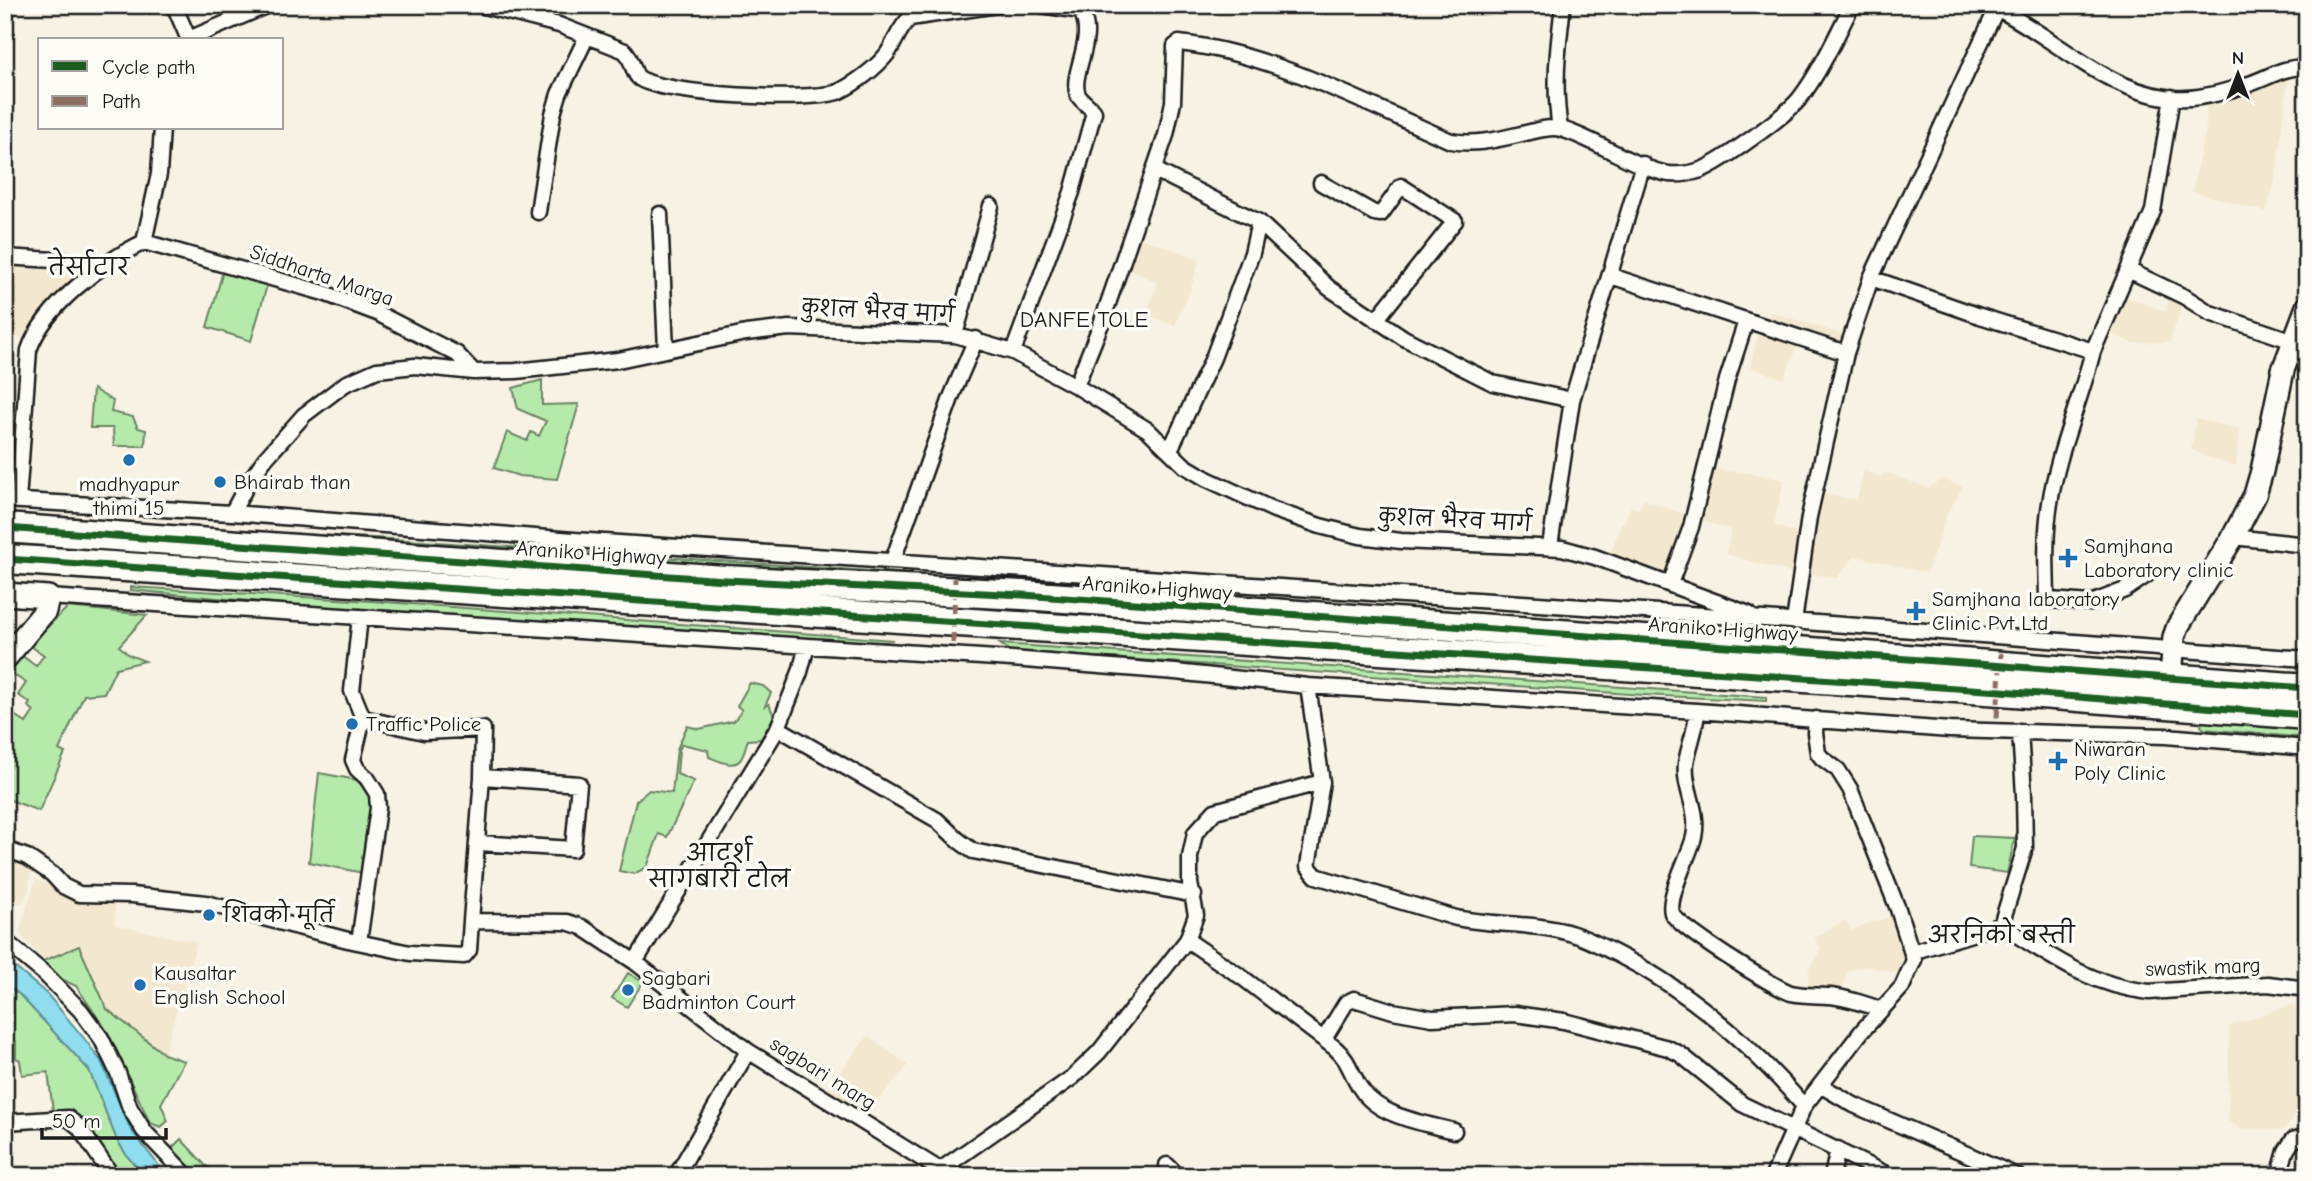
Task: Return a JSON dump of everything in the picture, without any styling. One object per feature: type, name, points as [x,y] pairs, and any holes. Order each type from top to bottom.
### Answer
[{"type":"highway","name":"Araniko Highway","points":[[5,528],[725,580],[1023,596],[2169,711],[2307,688]]},
{"type":"highway","name":"Araniko Highway","points":[[5,559],[2169,711],[2307,715]]},
{"type":"main road","points":[[2169,711],[2173,649],[2178,626],[2233,537],[2255,495],[2283,370],[2307,307]]},
{"type":"main road","points":[[5,594],[48,597],[45,611],[5,659]]},
{"type":"street","points":[[174,5],[188,38]]},
{"type":"street","points":[[194,38],[268,5]]},
{"type":"street","points":[[480,5],[559,25],[625,51],[632,58],[634,73],[661,87],[721,94],[827,95],[840,91],[872,69],[886,55],[910,18],[997,5]]},
{"type":"street","points":[[1013,352],[1072,192],[1094,112],[1079,96],[1077,85],[1087,21],[1081,11],[1041,5]]},
{"type":"street","points":[[1560,128],[1556,102],[1556,62],[1563,5]]},
{"type":"street","points":[[1076,386],[1101,324],[1155,170],[1173,102],[1175,46],[1179,43],[1228,52],[1284,70],[1333,88],[1451,141],[1479,143],[1560,128],[1670,174],[1702,170],[1780,117],[1800,99],[1852,5]]},
{"type":"street","points":[[1794,622],[1809,517],[1846,352],[1871,278],[1993,7],[2102,76],[2136,90],[2172,97],[2198,98],[2246,85],[2292,66],[2307,68]]},
{"type":"street","points":[[538,212],[553,114],[559,94],[587,36]]},
{"type":"street","points":[[2147,575],[2125,590],[2091,603],[2050,600],[2047,595],[2046,544],[2050,502],[2058,464],[2093,351],[2153,211],[2172,97]]},
{"type":"street","points":[[162,130],[159,174],[144,242],[90,275],[40,327],[29,350],[11,501],[232,513],[574,540],[1764,619],[2307,659]]},
{"type":"street","points":[[1550,546],[1572,400],[1643,164]]},
{"type":"street","points":[[1155,170],[1259,222],[1329,288],[1376,320],[1455,365],[1493,383],[1572,400]]},
{"type":"street","points":[[1321,183],[1374,213],[1381,214],[1401,186],[1455,221],[1376,320]]},
{"type":"street","points":[[955,335],[991,206]]},
{"type":"street","points":[[660,214],[666,350]]},
{"type":"street","points":[[1170,450],[1213,358],[1252,253],[1259,222]]},
{"type":"street","name":"Siddharta Marga","points":[[144,242],[324,293],[377,313],[457,354],[474,372]]},
{"type":"street","points":[[5,257],[70,261],[78,263],[90,275]]},
{"type":"street","points":[[2128,270],[2185,297],[2210,313],[2292,341]]},
{"type":"street","points":[[1611,276],[1846,352]]},
{"type":"street","points":[[1871,278],[2093,351]]},
{"type":"street","points":[[1670,584],[1691,527],[1727,380],[1746,321]]},
{"type":"street","name":"कुशल‌ भैरव मार्ग","points":[[232,513],[265,459],[304,415],[345,384],[377,370],[401,366],[474,372],[516,371],[588,363],[746,333],[789,328],[955,335],[1013,352],[1076,386],[1148,430],[1185,466],[1274,510],[1360,536],[1401,541],[1550,546],[1595,558],[1764,619]]},
{"type":"street","points":[[893,560],[952,395],[976,339]]},
{"type":"street","points":[[2233,537],[2307,545]]},
{"type":"street","points":[[48,597],[1175,671],[1308,686],[1950,730],[2020,731],[2169,711],[2307,748]]},
{"type":"street","points":[[359,942],[378,808],[377,794],[353,760],[363,718],[352,691],[360,617]]},
{"type":"street","points":[[635,962],[778,728],[807,646]]},
{"type":"street","points":[[1308,686],[1322,782],[1308,866],[1316,876],[1456,918],[1479,923],[1555,930],[1592,941],[1654,973],[1703,1009],[1767,1065],[1804,1106]]},
{"type":"street","points":[[1697,711],[1696,729],[1686,763],[1687,780],[1697,819],[1689,856],[1670,904],[1674,919],[1693,934],[1779,988],[1807,996],[1843,998],[1881,1009]]},
{"type":"street","points":[[5,849],[27,858],[52,874],[63,886],[79,894],[132,895],[206,903],[312,932],[410,953],[464,956],[470,950],[483,729],[424,732],[363,718]]},
{"type":"street","points":[[1773,1176],[1804,1106],[1881,1009],[1902,987],[1914,960],[1874,845],[1850,789],[1838,770],[1818,753],[1816,719]]},
{"type":"street","points":[[778,728],[937,820],[974,851],[1194,895]]},
{"type":"street","points":[[1912,952],[2001,925],[2025,848],[2020,731]]},
{"type":"street","points":[[478,843],[573,849],[579,784],[482,777]]},
{"type":"street","name":"sagbari marg","points":[[471,920],[567,922],[582,927],[635,962],[748,1051],[940,1170],[1073,1077],[1090,1060],[1187,940],[1196,915],[1190,883],[1190,858],[1195,833],[1215,811],[1322,782]]},
{"type":"street","name":"swastik marg","points":[[2001,925],[2086,977],[2131,990],[2149,992],[2268,984],[2307,989]]},
{"type":"street","points":[[1187,940],[1324,1039],[1346,1058],[1361,1089],[1380,1107],[1416,1121],[1454,1131]]},
{"type":"street","points":[[5,941],[46,975],[81,1012],[101,1038],[118,1073],[130,1108],[145,1131],[187,1176]]},
{"type":"street","points":[[1324,1039],[1346,1003],[1354,999],[1393,1011],[1432,1018],[1515,1014],[1564,1021],[1668,1048],[1680,1054],[1742,1104],[1890,1176]]},
{"type":"street","points":[[676,1176],[748,1051]]},
{"type":"street","points":[[1820,1085],[1854,1105],[2017,1176]]},
{"type":"street","points":[[5,1122],[68,1118],[79,1128],[112,1176]]},
{"type":"street","points":[[2279,1176],[2286,1151],[2293,1140],[2307,1136]]},
{"type":"street","points":[[1832,1176],[1838,1149]]},
{"type":"street","points":[[1167,1166],[1178,1176]]},
{"type":"shaded area","points":[[2289,72],[2275,182],[2266,212],[2192,191],[2206,128],[2207,102],[2230,97]]},
{"type":"shaded area","points":[[1141,238],[1200,259],[1175,326],[1146,314],[1158,283],[1130,269]]},
{"type":"shaded area","points":[[5,264],[65,271],[75,278],[25,338],[5,336]]},
{"type":"shaded area","points":[[2171,294],[2184,299],[2170,342],[2133,343],[2110,333],[2123,296],[2165,311]]},
{"type":"shaded area","points":[[1771,312],[1851,337],[1847,349],[1799,340],[1784,379],[1750,367],[1759,330],[1767,323]]},
{"type":"shaded area","points":[[2196,419],[2240,429],[2236,466],[2206,457],[2191,449]]},
{"type":"shaded area","points":[[1705,468],[1784,480],[1774,525],[1802,535],[1791,573],[1726,554],[1731,530],[1697,519]]},
{"type":"shaded area","points":[[1864,470],[1881,477],[1885,472],[1929,488],[1942,478],[1963,487],[1948,512],[1927,573],[1855,556],[1837,578],[1806,573],[1822,494],[1857,500]]},
{"type":"shaded area","points":[[1643,499],[1689,516],[1668,574],[1610,554],[1621,523],[1624,523],[1631,506],[1640,509]]},
{"type":"shaded area","points":[[5,856],[31,863],[29,890],[22,903],[5,903]]},
{"type":"shaded area","name":"Kausaltar English School","points":[[36,879],[76,901],[110,899],[115,902],[115,925],[197,942],[164,1054],[107,1009],[79,946],[43,961],[19,932]]},
{"type":"shaded area","points":[[1896,915],[1906,949],[1898,973],[1865,966],[1848,971],[1841,993],[1808,991],[1809,968],[1821,949],[1814,938],[1845,920],[1852,931]]},
{"type":"shaded area","points":[[2293,1004],[2304,1028],[2301,1060],[2307,1060],[2307,1103],[2298,1103],[2292,1120],[2284,1130],[2241,1129],[2228,1121],[2229,1026]]},
{"type":"shaded area","points":[[868,1036],[908,1065],[864,1117],[823,1094]]},
{"type":"green space","points":[[223,271],[268,282],[251,341],[207,327]]},
{"type":"green space","points":[[542,380],[542,405],[579,404],[557,479],[519,476],[494,468],[507,432],[527,441],[531,432],[539,436],[546,421],[518,409],[513,388]]},
{"type":"green space","points":[[93,389],[113,401],[111,412],[133,417],[138,428],[146,430],[145,446],[114,446],[113,428],[90,428]]},
{"type":"green space","points":[[155,526],[912,574],[917,581]]},
{"type":"green space","points":[[131,587],[372,601],[893,640],[858,644],[372,612],[130,590]]},
{"type":"green space","points":[[68,607],[147,615],[119,646],[129,655],[145,661],[116,668],[104,693],[84,695],[59,750],[65,753],[39,811],[5,798],[5,775],[10,765],[5,760],[13,754],[5,750],[5,723],[10,712],[26,723],[34,711],[28,706],[30,703],[18,695],[26,683],[8,671],[21,655],[36,666],[44,655],[29,645]]},
{"type":"green space","points":[[1000,644],[1766,697],[1766,701],[1010,651]]},
{"type":"green space","points":[[750,683],[763,686],[771,693],[765,706],[769,704],[774,716],[761,739],[748,740],[742,757],[732,764],[709,757],[708,750],[682,744],[677,774],[694,781],[667,837],[659,834],[647,867],[634,874],[619,871],[636,801],[649,790],[672,793],[677,749],[687,726],[699,729],[734,721],[742,710],[737,706]]},
{"type":"green space","points":[[2202,721],[2307,729],[2307,738],[2204,729],[2201,726]]},
{"type":"green space","points":[[319,773],[357,780],[372,798],[363,873],[309,862]]},
{"type":"green space","points":[[1972,836],[2015,838],[2007,873],[1969,868]]},
{"type":"green space","points":[[79,946],[107,1009],[164,1054],[184,1061],[161,1104],[168,1121],[161,1127],[150,1123],[107,1031],[76,986],[51,974],[43,961]]},
{"type":"green space","name":"Sagbari Badminton Court","points":[[628,973],[643,982],[627,1007],[612,998]]},
{"type":"green space","points":[[5,984],[19,994],[89,1070],[117,1140],[145,1176],[121,1176],[73,1112],[53,1111],[48,1072],[22,1075],[20,1060],[16,1058],[16,1041],[5,1041]]},
{"type":"green space","points":[[181,1139],[205,1165],[220,1176],[199,1176],[173,1151],[173,1147]]},
{"type":"water","points":[[5,959],[47,994],[101,1061],[131,1130],[167,1176],[145,1176],[127,1156],[117,1140],[89,1070],[19,994],[5,984]]},
{"type":"marked path","points":[[953,643],[955,578]]},
{"type":"marked path","points":[[1997,718],[2001,653]]},
{"type":"cycle path","points":[[5,528],[725,580],[1023,595],[2307,688]]},
{"type":"cycle path","points":[[5,559],[2001,691],[2307,715]]},
{"type":"place","name":"madhyapur thimi 15","points":[[129,460]]},
{"type":"place","name":"Bhairab than","points":[[220,482]]},
{"type":"place","name":"Samjhana Laboratory clinic","points":[[2068,558]]},
{"type":"place","name":"Samjhana laboratory Clinic Pvt Ltd","points":[[1916,611]]},
{"type":"place","name":"Traffic Police","points":[[352,724]]},
{"type":"place","name":"Niwaran Poly Clinic","points":[[2058,761]]},
{"type":"place","name":"शिवको मूर्ति","points":[[209,915]]},
{"type":"place","name":"Kausaltar English School","points":[[140,985]]},
{"type":"place","name":"Sagbari Badminton Court","points":[[628,990]]},
{"type":"district","name":"तेर्साटार","points":[[89,267]]},
{"type":"district","name":"DANFE TOLE","points":[[1084,319]]},
{"type":"district","name":"आदर्श सागबारी टोल","points":[[719,866]]},
{"type":"district","name":"अरनिको बस्ती","points":[[2001,935]]}]
